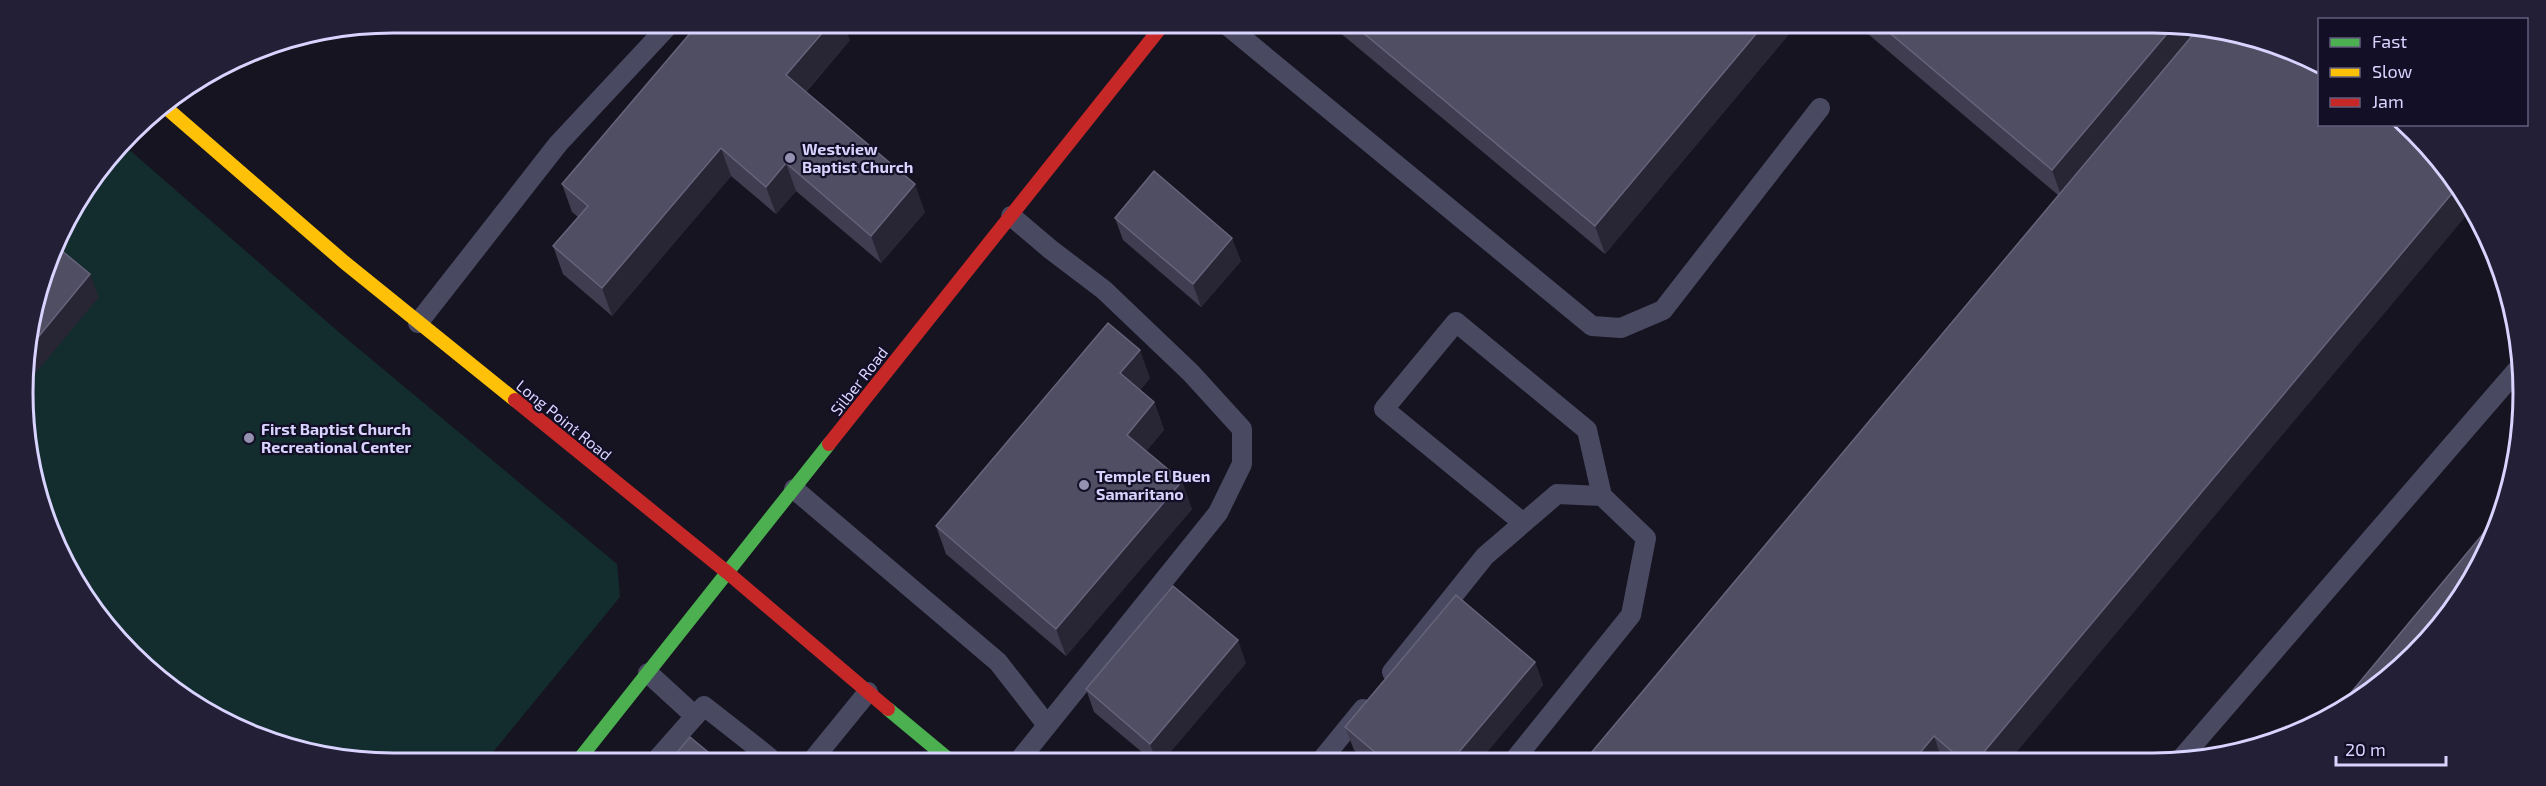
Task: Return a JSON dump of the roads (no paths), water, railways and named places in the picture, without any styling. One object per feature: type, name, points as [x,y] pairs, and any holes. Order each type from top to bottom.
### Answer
[{"type":"main road","name":"Silber Road","points":[[584,753],[1156,33]]},
{"type":"main road","name":"Long Point Road","points":[[170,110],[344,262],[728,573],[941,753]]},
{"type":"lane","points":[[418,323],[558,144],[662,33]]},
{"type":"lane","points":[[1237,33],[1593,326],[1621,328],[1663,310],[1820,108]]},
{"type":"lane","points":[[1011,216],[1104,290],[1191,373],[1242,429],[1242,464],[1218,513],[1025,753]]},
{"type":"lane","points":[[1520,753],[1631,615],[1646,538],[1602,496],[1587,430],[1456,322],[1384,409],[1522,522]]},
{"type":"lane","points":[[2188,751],[2512,375]]},
{"type":"lane","points":[[794,489],[998,662],[1047,725]]},
{"type":"lane","points":[[1327,753],[1485,556],[1557,494],[1602,496]]},
{"type":"lane","points":[[648,673],[695,716]]},
{"type":"lane","points":[[818,753],[868,692]]},
{"type":"lane","points":[[663,753],[704,706],[764,753]]},
{"type":"place","name":"Westview Baptist Church","points":[[790,158]]},
{"type":"place","name":"First Baptist Church Recreational Center","points":[[249,438]]},
{"type":"place","name":"Temple El Buen Samaritano","points":[[1084,485]]}]
